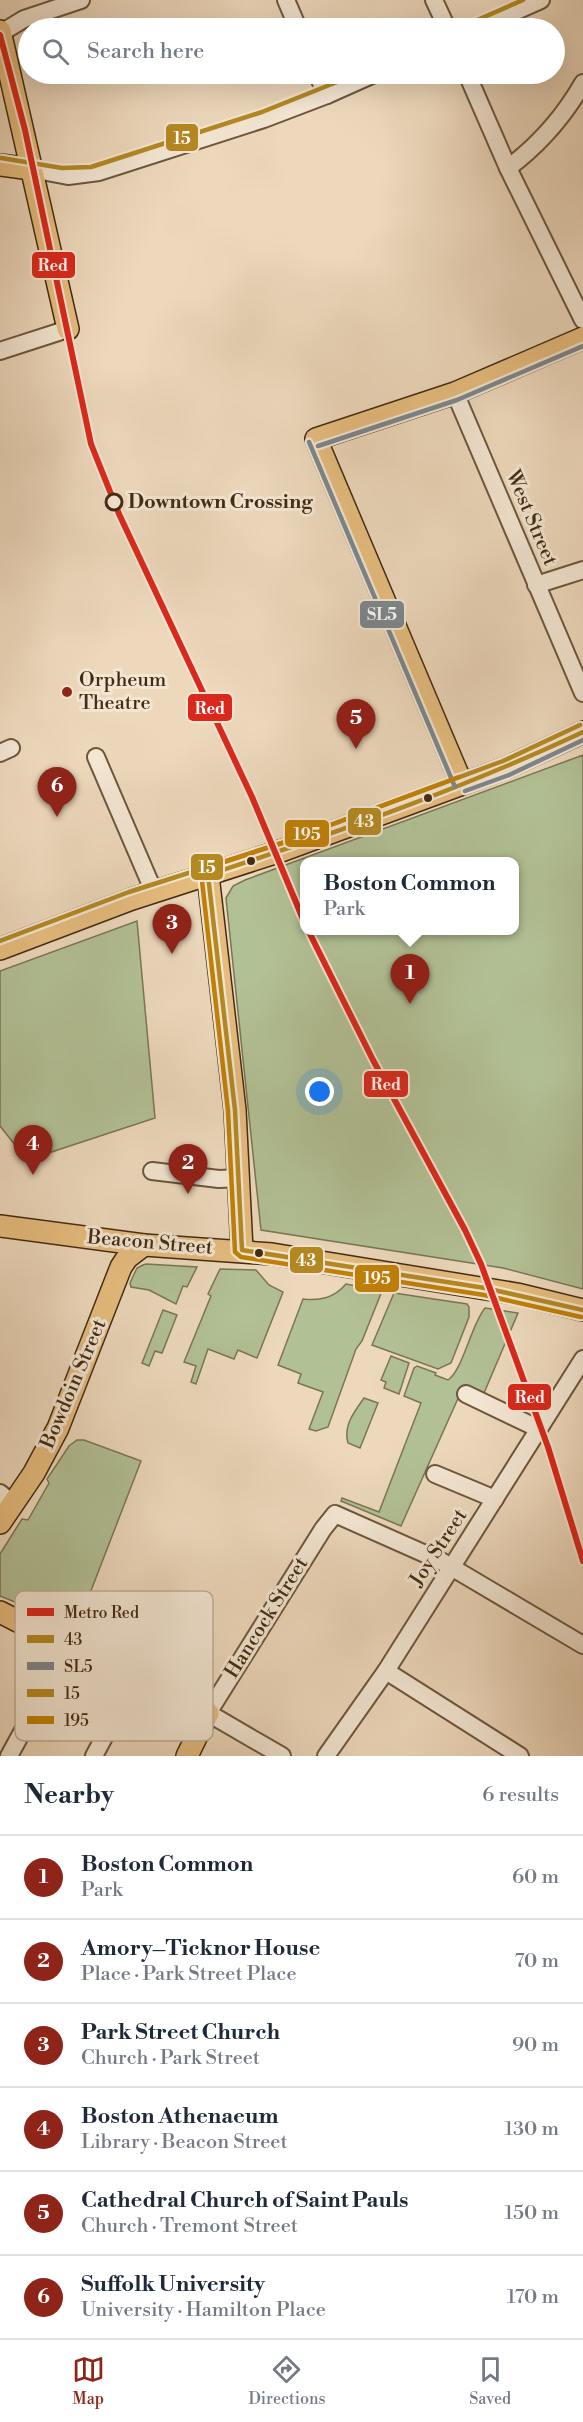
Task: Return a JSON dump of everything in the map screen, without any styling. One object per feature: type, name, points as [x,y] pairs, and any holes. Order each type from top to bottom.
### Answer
[{"type":"main road","points":[[0,33],[68,328]]},
{"type":"main road","points":[[0,165],[30,169]]},
{"type":"main road","points":[[462,784],[316,440],[454,393],[583,338]]},
{"type":"main road","points":[[2,943],[284,850],[506,768],[583,732]]},
{"type":"main road","points":[[208,875],[235,1110],[242,1250]]},
{"type":"main road","name":"Beacon Street","points":[[0,1226],[144,1245],[242,1250],[517,1294],[583,1310]]},
{"type":"main road","name":"Bowdoin Street","points":[[0,1523],[6,1498],[34,1473],[58,1428],[122,1267],[127,1258],[144,1245]]},
{"type":"main road","points":[[0,1612],[15,1619]]},
{"type":"main road","name":"Hancock Street","points":[[187,1756],[194,1741]]},
{"type":"street","points":[[27,18],[81,0]]},
{"type":"street","points":[[434,0],[442,18]]},
{"type":"street","points":[[500,18],[541,0]]},
{"type":"street","points":[[286,1],[294,18]]},
{"type":"street","points":[[0,33],[18,22]]},
{"type":"street","points":[[508,168],[576,112],[583,83]]},
{"type":"street","points":[[322,84],[327,96]]},
{"type":"street","points":[[30,169],[68,176],[92,174],[251,123],[327,96],[353,84]]},
{"type":"street","points":[[471,84],[508,168],[583,320]]},
{"type":"street","points":[[0,351],[68,328]]},
{"type":"street","name":"West Street","points":[[454,393],[583,693]]},
{"type":"street","points":[[536,585],[583,570]]},
{"type":"street","points":[[96,757],[154,892]]},
{"type":"street","points":[[152,1172],[219,1179],[240,1178]]},
{"type":"street","name":"Joy Street","points":[[326,1756],[386,1671],[583,1359]]},
{"type":"street","points":[[466,1394],[539,1429]]},
{"type":"street","points":[[435,1474],[495,1499]]},
{"type":"street","name":"Hancock Street","points":[[213,1705],[334,1514],[451,1566]]},
{"type":"street","points":[[451,1566],[583,1645]]},
{"type":"street","points":[[386,1671],[520,1756]]},
{"type":"street","points":[[213,1716],[282,1756]]},
{"type":"street","points":[[9,1756],[17,1741]]},
{"type":"street","points":[[94,1756],[102,1741]]},
{"type":"green space","points":[[583,755],[583,1289],[503,1268],[261,1230],[226,898],[233,886],[300,860],[300,935],[519,935],[519,857],[307,857]]},
{"type":"green space","points":[[137,921],[155,1118],[27,1160],[0,1126],[0,971]]},
{"type":"green space","points":[[146,1264],[197,1267],[187,1287],[183,1286],[176,1304],[149,1290],[131,1287],[130,1283],[137,1268]]},
{"type":"green space","points":[[220,1269],[256,1270],[269,1285],[283,1292],[257,1358],[238,1350],[234,1359],[208,1349],[196,1384],[191,1382],[196,1366],[184,1362],[211,1296],[208,1294]]},
{"type":"green space","points":[[346,1284],[382,1291],[362,1341],[356,1349],[328,1427],[316,1431],[309,1429],[323,1392],[298,1383],[301,1374],[278,1365],[303,1299],[326,1298],[337,1293]]},
{"type":"green space","points":[[394,1293],[467,1304],[469,1317],[451,1363],[438,1369],[372,1345]]},
{"type":"green space","points":[[485,1308],[518,1313],[484,1393],[464,1385],[401,1526],[341,1501],[342,1498],[379,1512],[421,1403],[404,1396],[414,1368],[417,1366],[448,1380],[458,1367],[475,1325]]},
{"type":"green space","points":[[163,1310],[177,1315],[162,1353],[155,1351],[149,1366],[142,1363]]},
{"type":"green space","points":[[391,1356],[409,1363],[399,1394],[384,1388],[386,1382],[381,1380]]},
{"type":"green space","points":[[364,1398],[378,1403],[360,1448],[348,1443],[347,1431],[350,1419]]},
{"type":"green space","points":[[77,1440],[84,1440],[141,1461],[91,1591],[15,1591],[15,1602],[0,1596],[0,1554],[22,1519],[28,1520],[49,1483],[47,1479],[69,1446]]},
{"type":"metro line","name":"Red","points":[[0,35],[25,130],[91,444],[119,514],[252,797],[300,912]]},
{"type":"metro line","name":"Red","points":[[310,935],[373,1060],[481,1264],[548,1447],[583,1561]]},
{"type":"transit line","name":"15","points":[[482,18],[523,0]]},
{"type":"transit line","name":"15","points":[[1,158],[62,168],[91,167],[262,112],[332,84]]},
{"type":"transit line","name":"SL5","points":[[318,446],[457,400],[583,346]]},
{"type":"transit line","name":"SL5","points":[[309,442],[455,787]]},
{"type":"transit line","name":"15","points":[[0,941],[129,892],[282,843],[503,761],[580,725]]},
{"type":"transit line","name":"43","points":[[583,732],[398,809],[208,875],[235,1110],[242,1250],[485,1288],[583,1310]]},
{"type":"transit line","name":"SL5","points":[[465,791],[509,775],[583,740]]},
{"type":"transit line","name":"195","points":[[459,777],[282,843],[206,868],[201,872],[228,1111],[235,1252],[241,1257],[484,1295],[581,1317]]},
{"type":"place","name":"Downtown Crossing","points":[[114,502]]},
{"type":"place","name":"Orpheum Theatre","points":[[67,692]]},
{"type":"place","name":"Cathedral Church of Saint Pauls","points":[[356,749]]},
{"type":"place","name":"Suffolk University","points":[[57,817]]},
{"type":"place","name":"Park Street Church","points":[[172,954]]},
{"type":"place","name":"Boston Common","points":[[410,1004]]},
{"type":"place","name":"Boston Athenaeum","points":[[33,1175]]},
{"type":"place","name":"Amory–Ticknor House","points":[[188,1194]]}]
